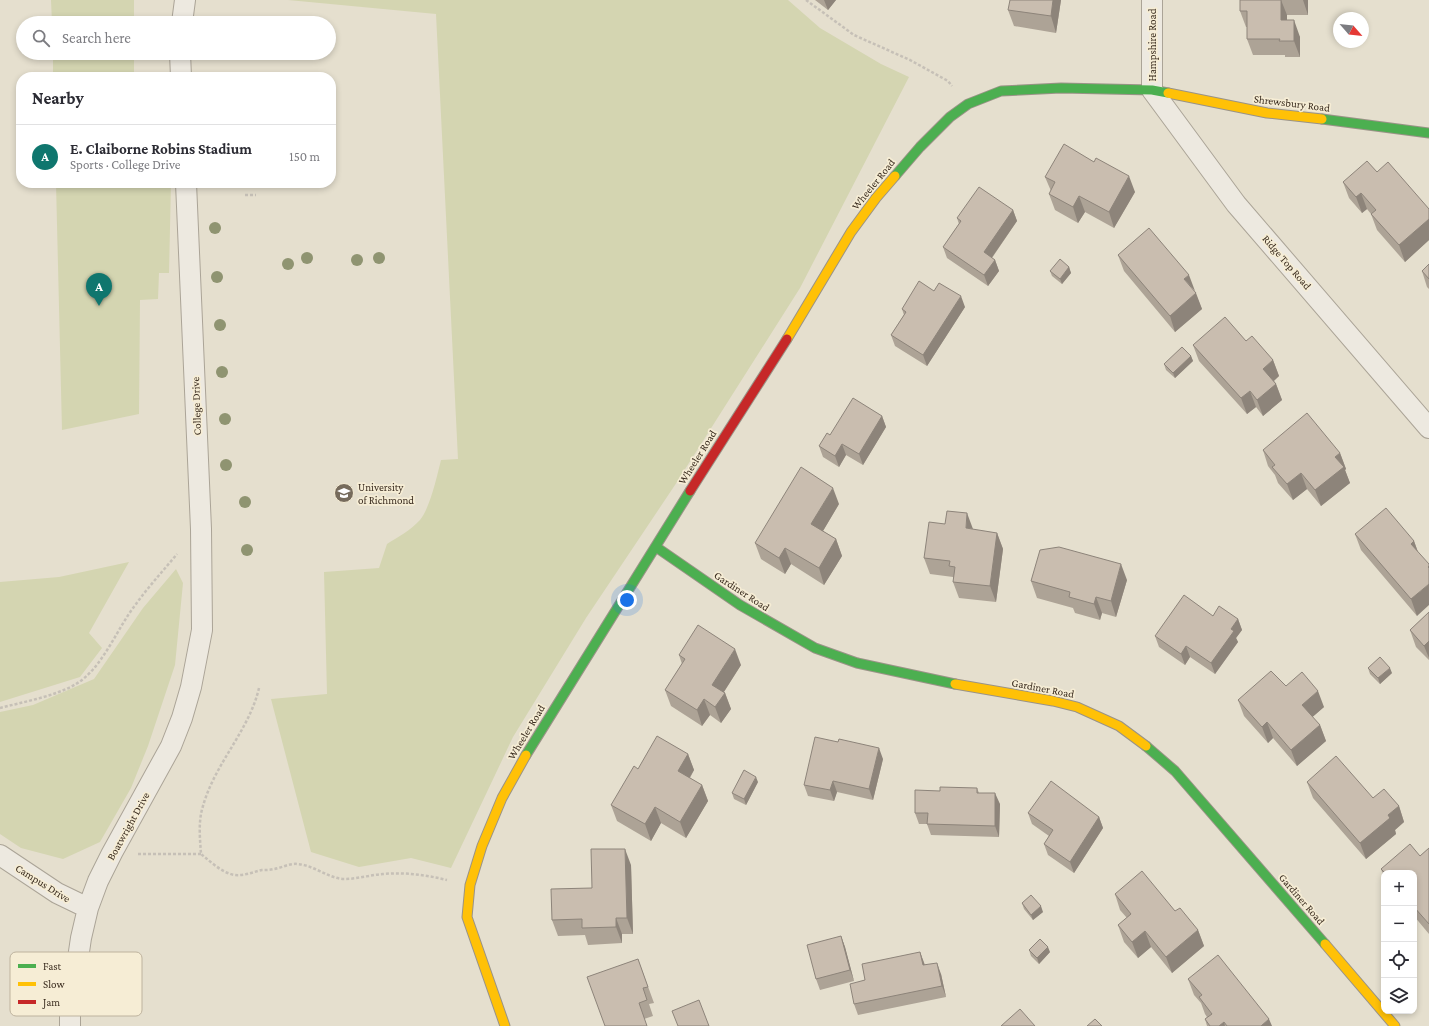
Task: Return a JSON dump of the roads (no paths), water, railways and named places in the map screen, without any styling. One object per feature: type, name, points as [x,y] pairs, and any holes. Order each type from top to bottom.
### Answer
[{"type":"street","points":[[183,16],[185,0]]},
{"type":"street","name":"Hampshire Road","points":[[1152,0],[1152,90]]},
{"type":"street","points":[[180,60],[181,72]]},
{"type":"street","name":"Wheeler Road","points":[[505,1026],[467,917],[470,885],[482,846],[502,798],[528,751],[722,439],[797,324],[856,226],[876,198],[920,147],[950,117],[968,104],[1001,91],[1061,88],[1152,90]]},
{"type":"street","name":"Shrewsbury Road","points":[[1152,90],[1266,113],[1429,133]]},
{"type":"street","name":"Ridge Top Road","points":[[1152,90],[1236,204],[1429,428]]},
{"type":"street","name":"College Drive","points":[[186,188],[201,529],[202,630]]},
{"type":"street","name":"Gardiner Road","points":[[656,547],[740,605],[815,648],[857,663],[936,681],[1077,707],[1119,726],[1151,749],[1175,771],[1395,1026]]},
{"type":"street","name":"Boatwright Drive","points":[[79,952],[88,908],[98,881],[171,746],[182,718],[191,687],[202,630]]},
{"type":"street","name":"Campus Drive","points":[[0,855],[57,893],[88,908]]},
{"type":"place","name":"E. Claiborne Robins Stadium","points":[[99,306]]},
{"type":"place","name":"University of Richmond","points":[[344,493]]}]
